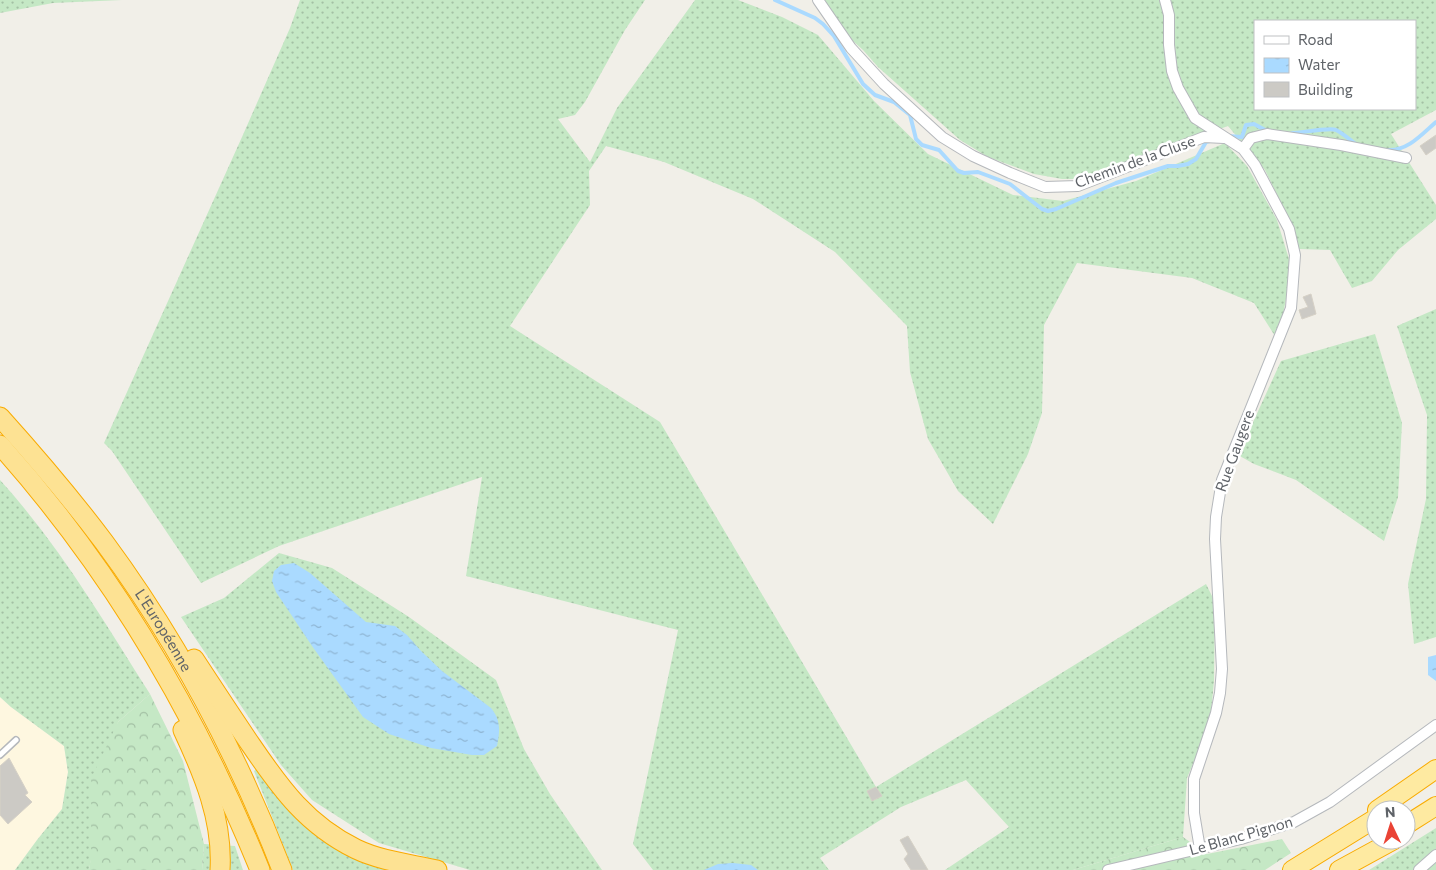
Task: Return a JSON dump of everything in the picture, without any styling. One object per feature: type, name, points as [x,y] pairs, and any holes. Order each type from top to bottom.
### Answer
[{"type":"highway","name":"L'Européenne","points":[[0,417],[51,475],[87,520],[118,561],[150,609],[196,685],[250,793],[282,870]]},
{"type":"highway","name":"L'Européenne","points":[[0,445],[32,482],[81,545],[134,623],[181,700],[222,781],[260,870]]},
{"type":"highway","points":[[87,520],[151,594],[270,773],[297,807],[329,834],[357,849],[388,860],[437,870]]},
{"type":"highway","points":[[81,545],[116,611],[159,682],[196,760],[209,793],[217,822],[220,844],[220,870]]},
{"type":"highway","points":[[1391,800],[1436,769]]},
{"type":"highway","points":[[1405,800],[1436,781]]},
{"type":"highway","points":[[1416,819],[1436,806]]},
{"type":"highway","points":[[1295,868],[1366,817]]},
{"type":"highway","points":[[1416,828],[1436,817]]},
{"type":"highway","points":[[1295,868],[1366,824]]},
{"type":"highway","points":[[1337,870],[1367,850]]},
{"type":"highway","points":[[1337,870],[1375,850]]},
{"type":"street","name":"Chemin de la Cluse","points":[[818,0],[850,48],[884,84],[942,137],[981,160],[1010,174],[1045,187],[1078,186],[1204,137],[1225,138]]},
{"type":"street","name":"Rue Gaugere","points":[[1165,0],[1169,15],[1169,45],[1172,71],[1178,88],[1195,118],[1243,149],[1255,165],[1289,229],[1295,255],[1291,308],[1222,480],[1218,498],[1215,557],[1222,669],[1216,713],[1194,779],[1194,813],[1200,849]]},
{"type":"street","points":[[1243,149],[1251,138],[1267,134],[1342,145],[1406,158]]},
{"type":"street","name":"Le Blanc Pignon","points":[[1108,870],[1200,849],[1272,830],[1294,822],[1312,813],[1436,725]]},
{"type":"street","points":[[1419,870],[1436,855]]},
{"type":"lane","points":[[0,755],[16,740]]},
{"type":"shaded area","points":[[0,697],[64,746],[68,772],[62,809],[15,870],[0,870]]},
{"type":"green space","points":[[0,0],[122,0],[53,3],[0,13]]},
{"type":"green space","points":[[300,0],[645,0],[625,30],[585,102],[575,115],[558,119],[590,162],[617,108],[695,0],[738,0],[782,17],[818,35],[874,101],[928,154],[1013,195],[1063,201],[1136,181],[1225,143],[1247,166],[1277,220],[1289,259],[1289,283],[1282,320],[1275,336],[1254,303],[1192,278],[1077,263],[1044,325],[1042,413],[1028,454],[993,524],[958,491],[928,439],[910,372],[907,326],[835,252],[753,199],[664,162],[606,146],[589,171],[590,205],[510,326],[660,422],[876,787],[1206,584],[1215,602],[1214,681],[1210,723],[1187,778],[1183,837],[1073,870],[945,870],[1009,827],[966,780],[901,807],[820,858],[829,870],[653,870],[633,844],[678,630],[466,576],[482,477],[279,546],[201,583],[112,451],[104,443],[242,137],[290,28]]},
{"type":"green space","points":[[818,0],[1436,0],[1436,110],[1391,134],[1436,205],[1436,219],[1398,250],[1372,281],[1352,288],[1330,250],[1299,249],[1286,213],[1265,170],[1228,126],[1082,179],[1062,179],[1034,174],[988,157],[960,140],[878,67],[863,50],[833,23]]},
{"type":"green space","points":[[1436,309],[1436,637],[1414,644],[1408,584],[1426,499],[1427,415],[1397,326]]},
{"type":"green space","points":[[1375,334],[1402,423],[1398,497],[1384,541],[1296,480],[1254,464],[1238,455],[1281,361]]},
{"type":"green space","points":[[0,480],[42,530],[61,557],[150,694],[118,722],[89,870],[15,870],[62,809],[68,772],[64,746],[0,697]]},
{"type":"green space","points":[[279,553],[332,568],[409,617],[496,680],[524,749],[550,794],[602,870],[470,870],[379,843],[312,800],[281,765],[181,617],[224,598]]},
{"type":"green space","points":[[150,694],[183,761],[204,844],[202,870],[89,870],[91,857],[91,779],[118,722]]},
{"type":"green space","points":[[258,768],[393,870],[293,870],[254,771]]},
{"type":"green space","points":[[1436,828],[1436,870],[1369,870],[1401,850],[1416,850],[1416,841]]},
{"type":"green space","points":[[1183,837],[1207,854],[1282,839],[1291,853],[1265,870],[1073,870]]},
{"type":"green space","points":[[204,844],[235,846],[243,870],[202,870]]},
{"type":"water","points":[[294,563],[310,573],[366,622],[395,626],[407,635],[442,671],[491,708],[497,717],[499,726],[497,746],[484,755],[472,755],[431,748],[389,734],[363,717],[276,592],[272,581],[274,571],[281,565]]},
{"type":"water","points":[[1436,655],[1436,681],[1428,675],[1428,657]]},
{"type":"water","points":[[718,864],[751,865],[758,870],[704,870]]},
{"type":"building","points":[[1436,135],[1436,148],[1426,155],[1420,146]]},
{"type":"building","points":[[1311,294],[1316,314],[1302,319],[1299,310],[1308,307],[1303,297]]},
{"type":"building","points":[[9,758],[28,793],[25,795],[32,802],[8,824],[0,815],[0,766]]},
{"type":"building","points":[[876,787],[882,796],[872,801],[867,791]]},
{"type":"building","points":[[908,836],[928,870],[911,870],[904,859],[908,854],[900,840]]},
{"type":"waterway","points":[[775,0],[815,18],[823,24],[834,36],[863,84],[875,95],[894,102],[910,115],[916,139],[922,145],[939,150],[958,171],[964,173],[978,172],[1010,184],[1042,209],[1048,211],[1116,183],[1168,166],[1188,164],[1196,159],[1206,142],[1210,141]]},
{"type":"waterway","points":[[1388,150],[1395,150],[1408,145],[1436,122]]},
{"type":"waterway","points":[[1227,136],[1242,137],[1246,125],[1254,124],[1267,131]]},
{"type":"waterway","points":[[1292,133],[1333,129],[1342,133],[1357,145]]}]
